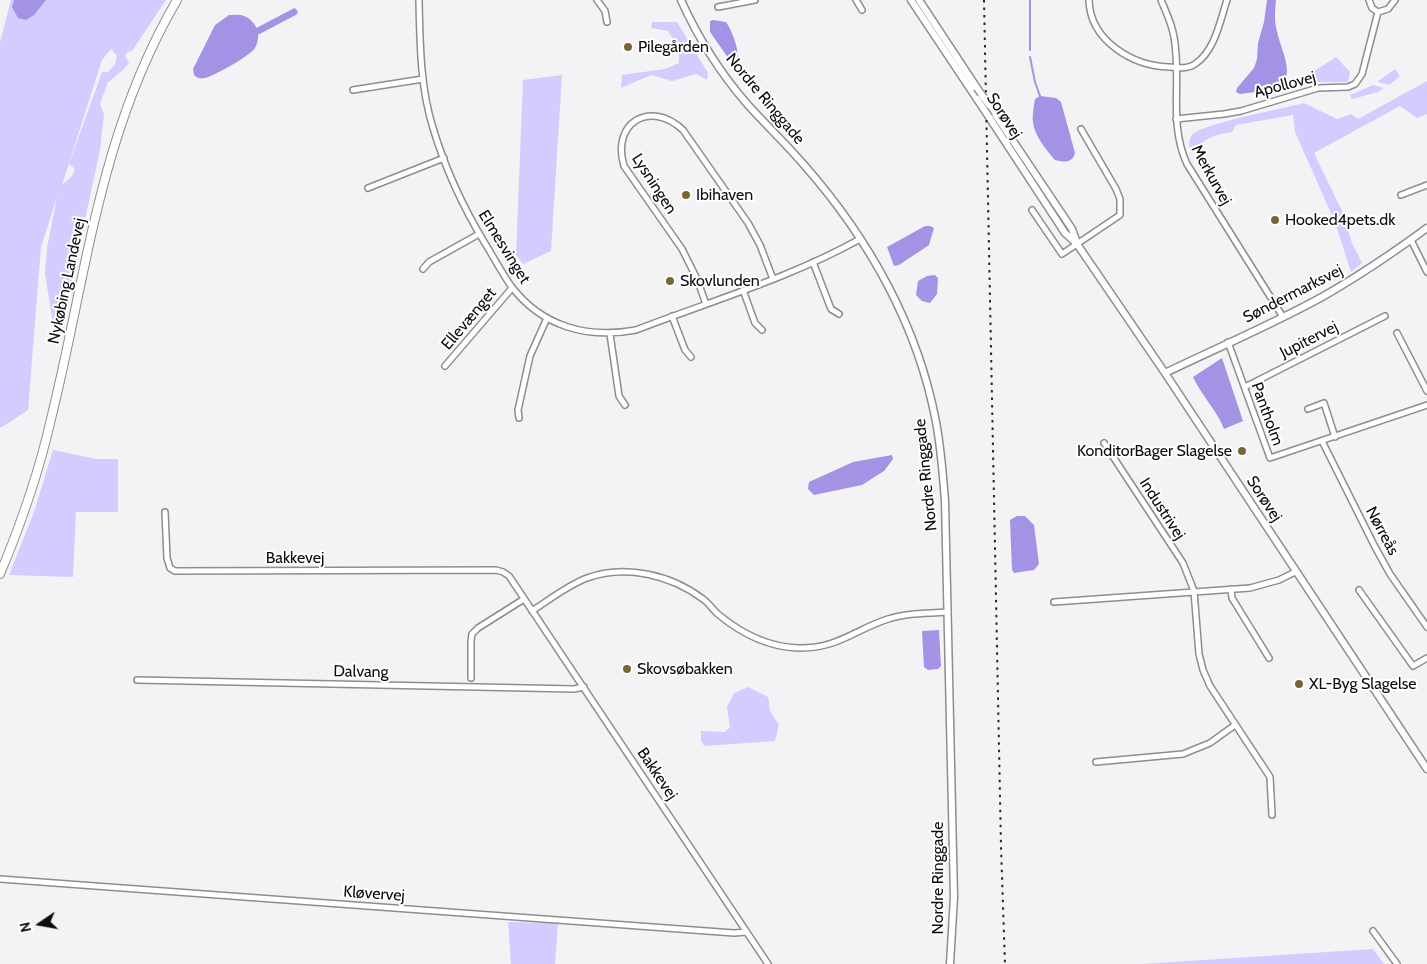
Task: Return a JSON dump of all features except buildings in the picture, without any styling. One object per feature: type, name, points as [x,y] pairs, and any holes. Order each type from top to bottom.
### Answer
[{"type":"main road","name":"Nykøbing Landevej","points":[[0,574],[31,491],[51,419],[95,214],[114,146],[140,72],[177,0]]},
{"type":"street","name":"Elmesvinget","points":[[419,0],[424,80],[432,127],[444,158],[479,234],[512,288],[527,304],[547,318],[578,331],[610,334],[636,330],[773,279],[860,239]]},
{"type":"street","points":[[597,0],[605,11],[607,22]]},
{"type":"street","name":"Nordre Ringgade","points":[[681,0],[705,46],[724,75],[747,104],[805,166],[860,239],[884,279],[904,318],[915,344],[928,386],[941,456],[945,501],[954,897],[950,964]]},
{"type":"street","points":[[718,8],[755,0]]},
{"type":"street","points":[[856,0],[862,10]]},
{"type":"street","name":"Sorøvej","points":[[911,0],[1066,233],[1077,244],[1165,373],[1427,768]]},
{"type":"street","name":"Sorøvej","points":[[919,0],[1072,229],[1077,244]]},
{"type":"street","points":[[1089,0],[1098,28],[1106,39],[1126,56],[1142,64],[1176,68],[1192,66],[1204,56],[1214,40],[1227,0]]},
{"type":"street","name":"Merkurvej","points":[[1161,0],[1174,37],[1176,119],[1178,140],[1182,153],[1282,317]]},
{"type":"street","points":[[1369,0],[1372,8],[1378,12],[1388,9],[1395,0]]},
{"type":"street","name":"Apollovej","points":[[1176,119],[1241,111],[1318,88],[1352,86],[1362,74],[1378,12]]},
{"type":"street","points":[[353,90],[424,80]]},
{"type":"street","name":"Lysningen","points":[[706,304],[697,279],[682,249],[624,166],[620,147],[623,135],[634,121],[643,117],[663,116],[673,121],[683,130],[748,223],[760,245],[773,279]]},
{"type":"street","points":[[1032,210],[1062,254],[1120,215],[1120,199],[1116,189],[1081,129]]},
{"type":"street","points":[[368,188],[444,158]]},
{"type":"street","points":[[1401,195],[1427,185]]},
{"type":"street","name":"Søndermarksvej","points":[[1165,373],[1282,317],[1356,277],[1427,228]]},
{"type":"street","points":[[423,269],[429,262],[479,234]]},
{"type":"street","points":[[1411,240],[1427,272]]},
{"type":"street","points":[[813,262],[831,309],[839,314]]},
{"type":"street","name":"Ellevænget","points":[[446,366],[512,288]]},
{"type":"street","points":[[743,290],[755,323],[762,330]]},
{"type":"street","points":[[672,316],[685,350],[691,357]]},
{"type":"street","name":"Jupitervej","points":[[1245,387],[1384,316]]},
{"type":"street","points":[[519,418],[518,410],[530,356],[547,318]]},
{"type":"street","points":[[610,334],[619,396],[625,404]]},
{"type":"street","points":[[1397,334],[1427,391]]},
{"type":"street","name":"Pantholm","points":[[1228,342],[1270,458],[1427,405]]},
{"type":"street","points":[[1308,409],[1324,403],[1334,437]]},
{"type":"street","name":"Nørreås","points":[[1322,441],[1390,574],[1427,627]]},
{"type":"street","name":"Industrivej","points":[[1104,444],[1182,563],[1194,591],[1199,654],[1203,670],[1210,686],[1270,777],[1272,815]]},
{"type":"street","name":"Bakkevej","points":[[165,512],[167,558],[170,568],[175,571],[496,570],[509,576],[768,964]]},
{"type":"street","points":[[532,611],[587,578],[613,573],[636,572],[658,576],[681,584],[704,599],[718,614],[734,626],[758,639],[780,646],[799,648],[835,643],[896,617],[921,613],[948,612]]},
{"type":"street","points":[[1054,602],[1231,589],[1268,584],[1296,572]]},
{"type":"street","points":[[1231,589],[1232,598],[1269,658]]},
{"type":"street","points":[[1359,590],[1414,666],[1427,658]]},
{"type":"street","points":[[471,678],[472,634],[478,628],[524,599]]},
{"type":"street","name":"Dalvang","points":[[137,680],[564,689],[584,687]]},
{"type":"street","points":[[1096,762],[1183,754],[1210,743],[1235,725]]},
{"type":"street","name":"Kløvervej","points":[[0,880],[746,932]]},
{"type":"street","points":[[1373,931],[1396,964]]},
{"type":"shaded area","points":[[11,0],[166,0],[132,51],[127,52],[125,56],[129,63],[108,82],[100,104],[104,114],[100,150],[66,308],[63,333],[59,336],[55,335],[45,274],[47,248],[57,197],[41,247],[28,410],[2,427],[0,427],[0,42]],"holes":[[[111,49],[117,56],[115,64],[108,72],[102,72],[69,164],[75,169],[72,176],[62,185],[102,60]]]},
{"type":"shaded area","points":[[14,0],[46,0],[34,15],[26,20],[18,18],[12,7]]},
{"type":"shaded area","points":[[1267,0],[1276,0],[1275,23],[1285,57],[1286,76],[1281,84],[1276,86],[1240,94],[1236,92],[1237,88],[1254,68],[1257,59],[1258,43],[1264,22]]},
{"type":"shaded area","points":[[229,15],[242,15],[252,21],[258,34],[255,48],[252,52],[223,70],[205,78],[197,78],[194,75],[193,69],[215,25]]},
{"type":"shaded area","points":[[710,21],[726,22],[733,35],[738,57],[737,61],[731,62],[710,32]]},
{"type":"shaded area","points":[[652,22],[677,22],[708,73],[707,80],[696,74],[672,81],[651,75],[621,88],[622,75],[665,69],[679,63],[679,48],[668,31],[651,28]]},
{"type":"shaded area","points":[[1336,57],[1350,72],[1348,82],[1309,82],[1307,76]]},
{"type":"shaded area","points":[[1395,69],[1400,76],[1389,85],[1377,82]]},
{"type":"shaded area","points":[[562,75],[551,251],[523,264],[516,255],[523,80]]},
{"type":"shaded area","points":[[1427,81],[1427,114],[1417,118],[1400,106],[1314,153],[1342,211],[1352,243],[1362,263],[1351,272],[1335,222],[1295,132],[1293,115],[1236,125],[1232,132],[1210,138],[1191,153],[1189,144],[1192,135],[1210,126],[1304,103],[1337,119],[1351,114],[1358,119]]},
{"type":"shaded area","points":[[1373,85],[1384,88],[1378,92],[1352,99],[1350,95]]},
{"type":"shaded area","points":[[1040,96],[1056,98],[1061,102],[1075,153],[1074,157],[1069,161],[1055,160],[1038,137],[1033,122],[1033,110],[1035,99]]},
{"type":"shaded area","points":[[925,226],[934,228],[929,245],[899,265],[894,266],[887,247]]},
{"type":"shaded area","points":[[935,275],[938,278],[937,294],[930,303],[922,301],[916,295],[918,281],[927,276]]},
{"type":"shaded area","points":[[1222,358],[1243,421],[1224,429],[1193,377]]},
{"type":"shaded area","points":[[53,450],[96,459],[118,459],[118,512],[76,512],[73,577],[9,575],[34,512]]},
{"type":"shaded area","points":[[892,455],[893,459],[884,471],[862,485],[814,495],[808,489],[809,482],[853,462]]},
{"type":"shaded area","points":[[1017,516],[1025,516],[1034,525],[1039,564],[1034,570],[1014,573],[1012,570],[1010,520]]},
{"type":"shaded area","points":[[939,630],[941,666],[938,669],[928,670],[924,667],[922,631]]},
{"type":"shaded area","points":[[748,687],[768,697],[770,711],[779,725],[775,741],[704,746],[701,740],[701,731],[725,732],[730,727],[727,707],[734,693]]},
{"type":"shaded area","points":[[508,922],[558,923],[555,964],[511,964]]},
{"type":"shaded area","points":[[1373,949],[1384,964],[1142,964]]},
{"type":"waterway","points":[[1030,0],[1030,50]]},
{"type":"waterway","points":[[258,31],[294,12]]},
{"type":"waterway","points":[[1030,57],[1040,96]]},
{"type":"railway","points":[[984,0],[1005,964]]},
{"type":"place","name":"Pilegården","points":[[628,47]]},
{"type":"place","name":"Ibihaven","points":[[686,195]]},
{"type":"place","name":"Hooked4pets.dk","points":[[1275,220]]},
{"type":"place","name":"Skovlunden","points":[[670,281]]},
{"type":"place","name":"KonditorBager Slagelse","points":[[1242,451]]},
{"type":"place","name":"Skovsøbakken","points":[[627,669]]},
{"type":"place","name":"XL-Byg Slagelse","points":[[1299,684]]}]
